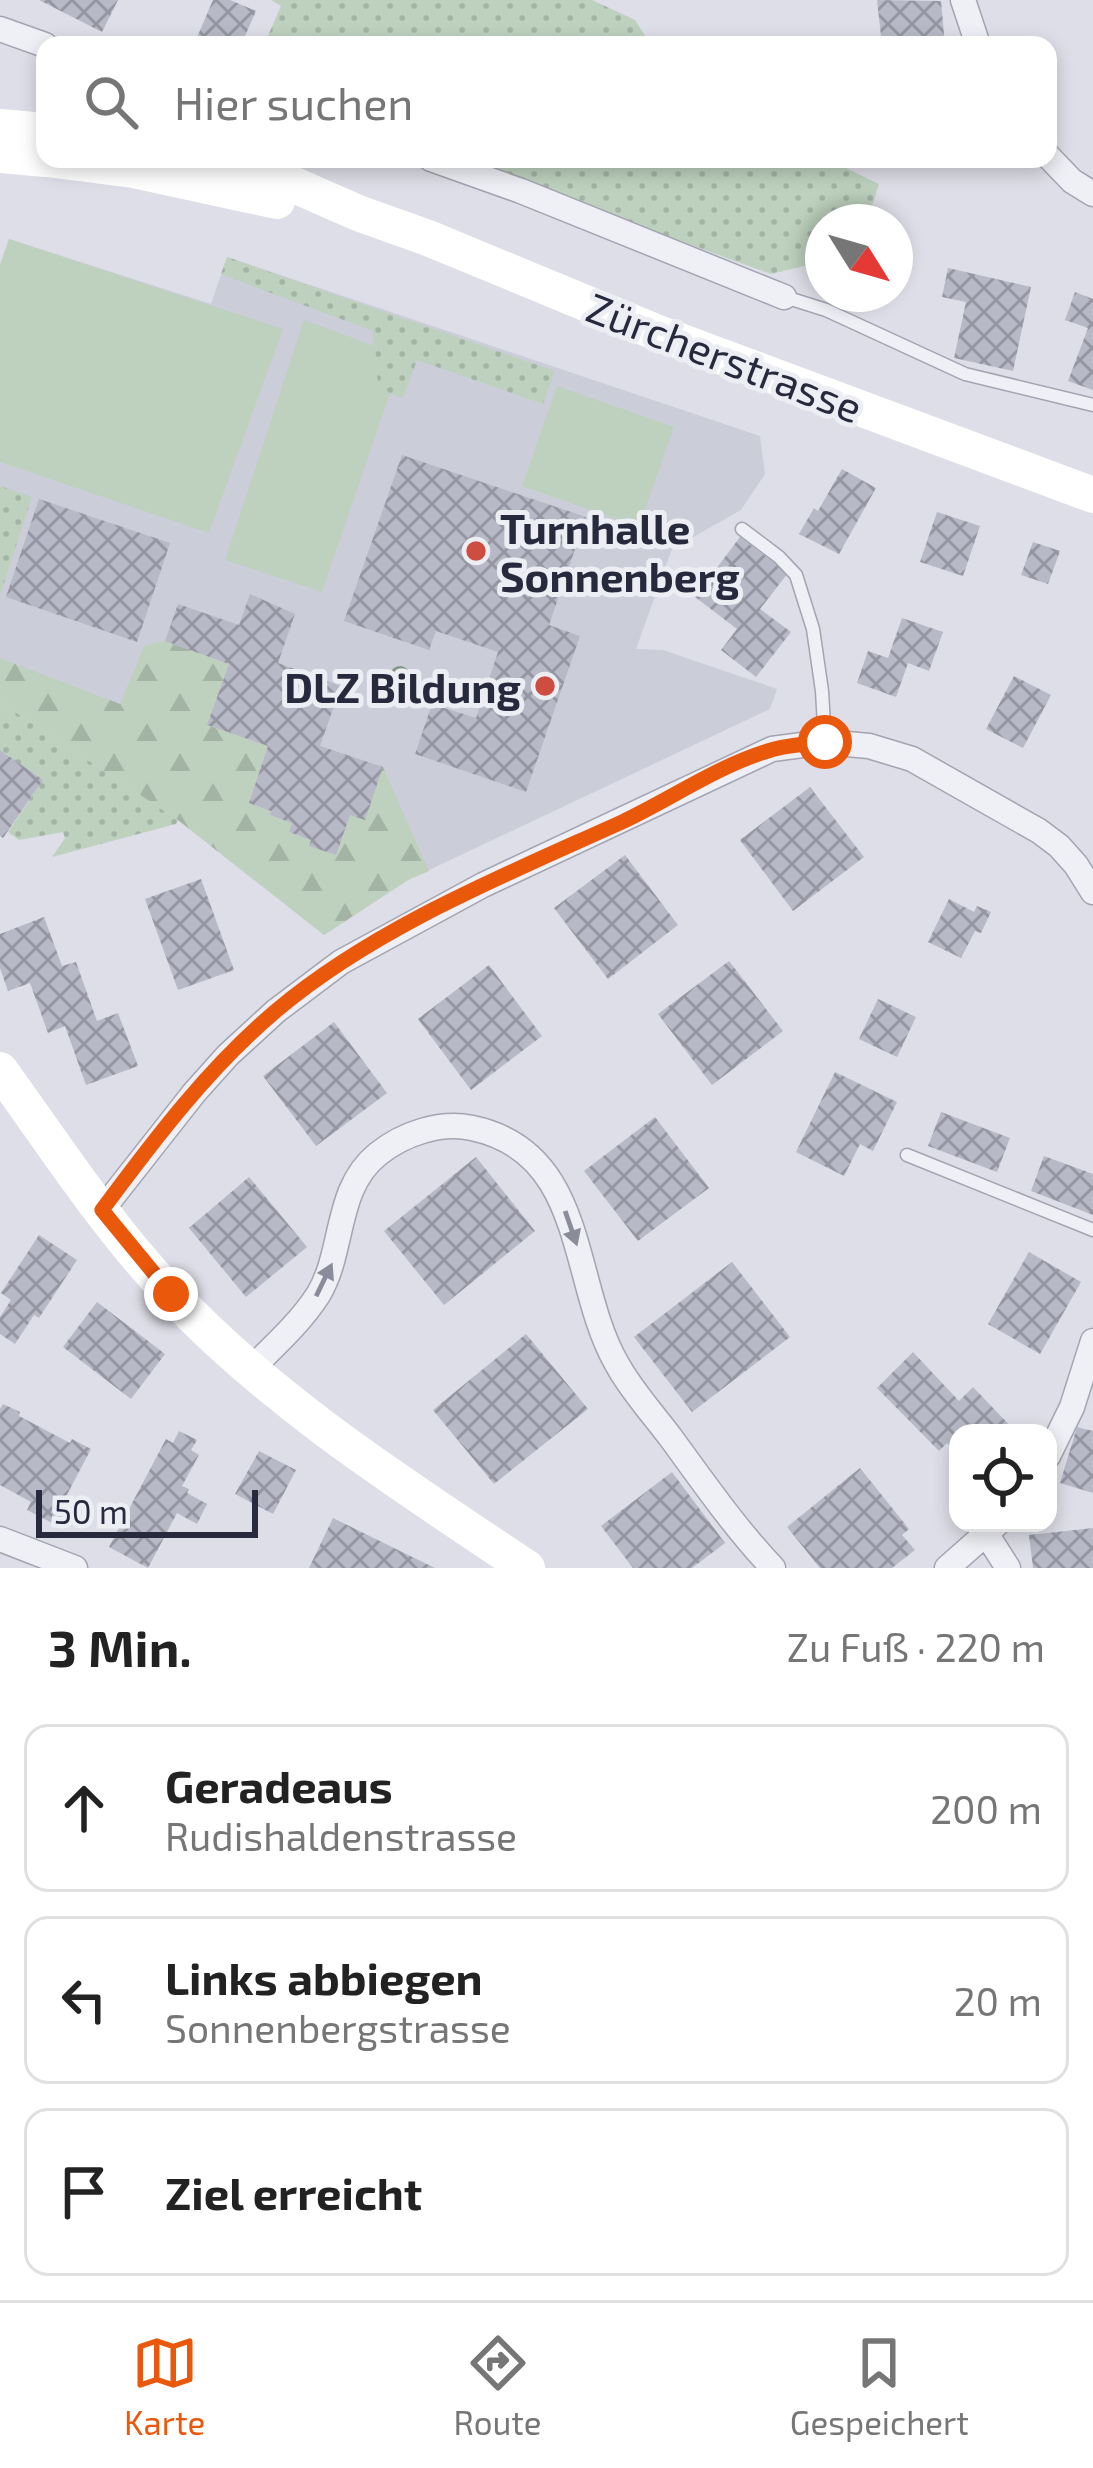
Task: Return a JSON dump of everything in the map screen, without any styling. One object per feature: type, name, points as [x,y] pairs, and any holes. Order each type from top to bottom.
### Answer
[{"type":"main road","points":[[0,127],[36,130]]},
{"type":"main road","name":"Zürcherstrasse","points":[[0,155],[36,158]]},
{"type":"main road","name":"Zürcherstrasse","points":[[117,168],[278,202],[358,213]]},
{"type":"main road","name":"Zürcherstrasse","points":[[244,168],[653,331],[1093,495]]},
{"type":"main road","points":[[0,1070],[102,1210],[171,1294],[250,1370],[350,1449],[526,1568]]},
{"type":"street","points":[[963,0],[975,36]]},
{"type":"street","points":[[0,28],[36,42]]},
{"type":"street","points":[[1057,165],[1093,194]]},
{"type":"street","points":[[456,168],[784,297]]},
{"type":"street","points":[[102,1210],[228,1055],[341,962],[483,885],[772,749],[825,742],[869,746],[912,759],[1039,831],[1076,865],[1093,892]]},
{"type":"street","points":[[250,1370],[319,1294],[333,1262],[343,1210],[374,1157],[401,1139],[435,1128],[465,1126],[497,1134],[525,1153],[556,1189],[572,1224],[596,1317],[617,1366],[746,1540],[773,1568]]},
{"type":"street","points":[[1057,1444],[1082,1411],[1093,1341]]},
{"type":"street","points":[[947,1568],[989,1532]]},
{"type":"street","points":[[994,1532],[1008,1568]]},
{"type":"street","points":[[0,1539],[75,1568]]},
{"type":"lane","points":[[784,297],[826,310],[965,374],[1093,405]]},
{"type":"lane","points":[[742,529],[796,574],[813,629],[825,742]]},
{"type":"lane","points":[[907,1155],[1093,1231]]},
{"type":"shaded area","points":[[9,239],[211,304],[227,257],[760,436],[765,474],[741,510],[672,549],[636,649],[663,650],[777,689],[770,709],[408,880],[324,935],[178,820],[0,702],[0,265]]},
{"type":"green space","points":[[271,0],[592,0],[635,20],[645,36],[268,36],[281,6]]},
{"type":"green space","points":[[479,168],[846,168],[879,184],[873,204],[805,204],[805,266],[771,274]]},
{"type":"green space","points":[[9,239],[283,329],[209,533],[0,462],[0,265]]},
{"type":"green space","points":[[227,257],[555,371],[543,404],[417,360],[403,398],[378,389],[373,331],[221,274]]},
{"type":"green space","points":[[304,320],[375,346],[378,388],[390,393],[322,592],[225,560]]},
{"type":"green space","points":[[557,386],[674,427],[639,527],[522,486]]},
{"type":"green space","points":[[0,486],[32,497],[0,595]]},
{"type":"green space","points":[[165,641],[229,664],[207,725],[268,746],[249,803],[292,823],[289,832],[311,840],[310,846],[336,855],[350,815],[383,767],[429,871],[324,935],[178,820],[0,702],[0,658],[120,704],[144,646]]},
{"type":"green space","points":[[0,702],[178,820],[176,824],[52,857],[65,838],[63,832],[19,840],[8,832],[43,780],[0,750]]},
{"type":"building","points":[[39,0],[118,0],[102,32]]},
{"type":"building","points":[[213,0],[230,0],[256,11],[245,36],[198,36]]},
{"type":"building","points":[[877,0],[941,1],[944,36],[881,36]]},
{"type":"building","points":[[948,268],[1031,287],[1013,371],[954,358],[966,302],[942,297]]},
{"type":"building","points":[[1075,292],[1093,299],[1093,390],[1068,381],[1088,328],[1065,320]]},
{"type":"building","points":[[402,455],[586,517],[549,625],[580,636],[526,792],[415,754],[432,704],[476,718],[498,652],[436,631],[429,650],[344,621]]},
{"type":"building","points":[[842,469],[876,488],[839,554],[799,534]]},
{"type":"building","points":[[39,499],[170,543],[137,642],[6,597]]},
{"type":"building","points":[[937,512],[980,526],[963,576],[920,562]]},
{"type":"building","points":[[740,537],[788,573],[760,609],[791,632],[756,677],[721,650],[737,629],[695,597]]},
{"type":"building","points":[[1033,542],[1060,551],[1048,584],[1021,575]]},
{"type":"building","points":[[250,594],[295,614],[278,663],[341,686],[320,746],[383,767],[365,820],[350,815],[336,855],[309,846],[311,840],[289,832],[292,823],[249,803],[268,746],[207,725],[229,664],[165,641],[178,604],[239,625]]},
{"type":"building","points":[[902,618],[943,632],[929,671],[908,663],[896,697],[857,683],[868,651],[888,658]]},
{"type":"building","points":[[1014,676],[1051,695],[1023,748],[986,729]]},
{"type":"building","points":[[0,750],[43,780],[3,838],[0,836]]},
{"type":"building","points":[[810,787],[864,857],[793,911],[740,840]]},
{"type":"building","points":[[625,855],[678,925],[608,979],[554,908]]},
{"type":"building","points":[[201,879],[234,970],[178,990],[145,899]]},
{"type":"building","points":[[949,899],[974,912],[977,906],[991,912],[961,958],[928,942]]},
{"type":"building","points":[[44,917],[62,966],[76,962],[97,1021],[118,1013],[138,1066],[86,1085],[65,1026],[48,1033],[30,983],[8,991],[0,968],[0,934]]},
{"type":"building","points":[[729,961],[783,1031],[712,1085],[658,1014]]},
{"type":"building","points":[[489,965],[542,1036],[471,1090],[418,1019]]},
{"type":"building","points":[[878,999],[916,1017],[897,1057],[859,1039]]},
{"type":"building","points":[[334,1022],[387,1093],[316,1146],[263,1076]]},
{"type":"building","points":[[835,1072],[897,1102],[873,1151],[860,1144],[844,1176],[796,1152]]},
{"type":"building","points":[[941,1112],[1010,1138],[997,1172],[928,1146]]},
{"type":"building","points":[[655,1117],[709,1188],[638,1241],[584,1171]]},
{"type":"building","points":[[1044,1156],[1093,1174],[1093,1215],[1031,1191]]},
{"type":"building","points":[[476,1157],[535,1231],[444,1305],[384,1231]]},
{"type":"building","points":[[249,1177],[307,1247],[246,1297],[189,1228]]},
{"type":"building","points":[[39,1235],[77,1260],[39,1318],[34,1315],[15,1344],[0,1334],[0,1317],[11,1300],[1,1293]]},
{"type":"building","points":[[1029,1252],[1081,1282],[1040,1354],[988,1324]]},
{"type":"building","points":[[732,1262],[790,1337],[692,1412],[634,1337]]},
{"type":"building","points":[[97,1302],[165,1354],[131,1399],[63,1347]]},
{"type":"building","points":[[526,1334],[588,1409],[494,1484],[433,1410]]},
{"type":"building","points":[[913,1352],[959,1401],[973,1387],[1008,1424],[949,1424],[949,1445],[939,1451],[877,1388]]},
{"type":"building","points":[[3,1404],[70,1443],[72,1439],[91,1449],[61,1506],[67,1509],[58,1526],[27,1510],[31,1502],[0,1485]]},
{"type":"building","points":[[1077,1427],[1093,1431],[1093,1493],[1060,1483]]},
{"type":"building","points":[[179,1431],[197,1440],[191,1450],[199,1455],[182,1486],[207,1504],[197,1524],[177,1513],[148,1568],[109,1547],[166,1439],[173,1443]]},
{"type":"building","points":[[259,1451],[296,1470],[273,1514],[235,1494]]},
{"type":"building","points":[[860,1468],[909,1529],[902,1535],[915,1550],[892,1568],[820,1568],[787,1527]]},
{"type":"building","points":[[672,1472],[725,1543],[692,1568],[633,1568],[601,1526]]},
{"type":"building","points":[[333,1518],[398,1550],[435,1568],[309,1568]]},
{"type":"building","points":[[1093,1528],[1093,1568],[1033,1568],[1029,1535]]},
{"type":"place","name":"Turnhalle Sonnenberg","points":[[476,551]]},
{"type":"place","name":"DLZ Bildung","points":[[545,686]]},
{"type":"route","points":[[171,1294],[102,1210],[194,1093],[276,1011],[341,962],[483,885],[772,749],[825,742]]}]
